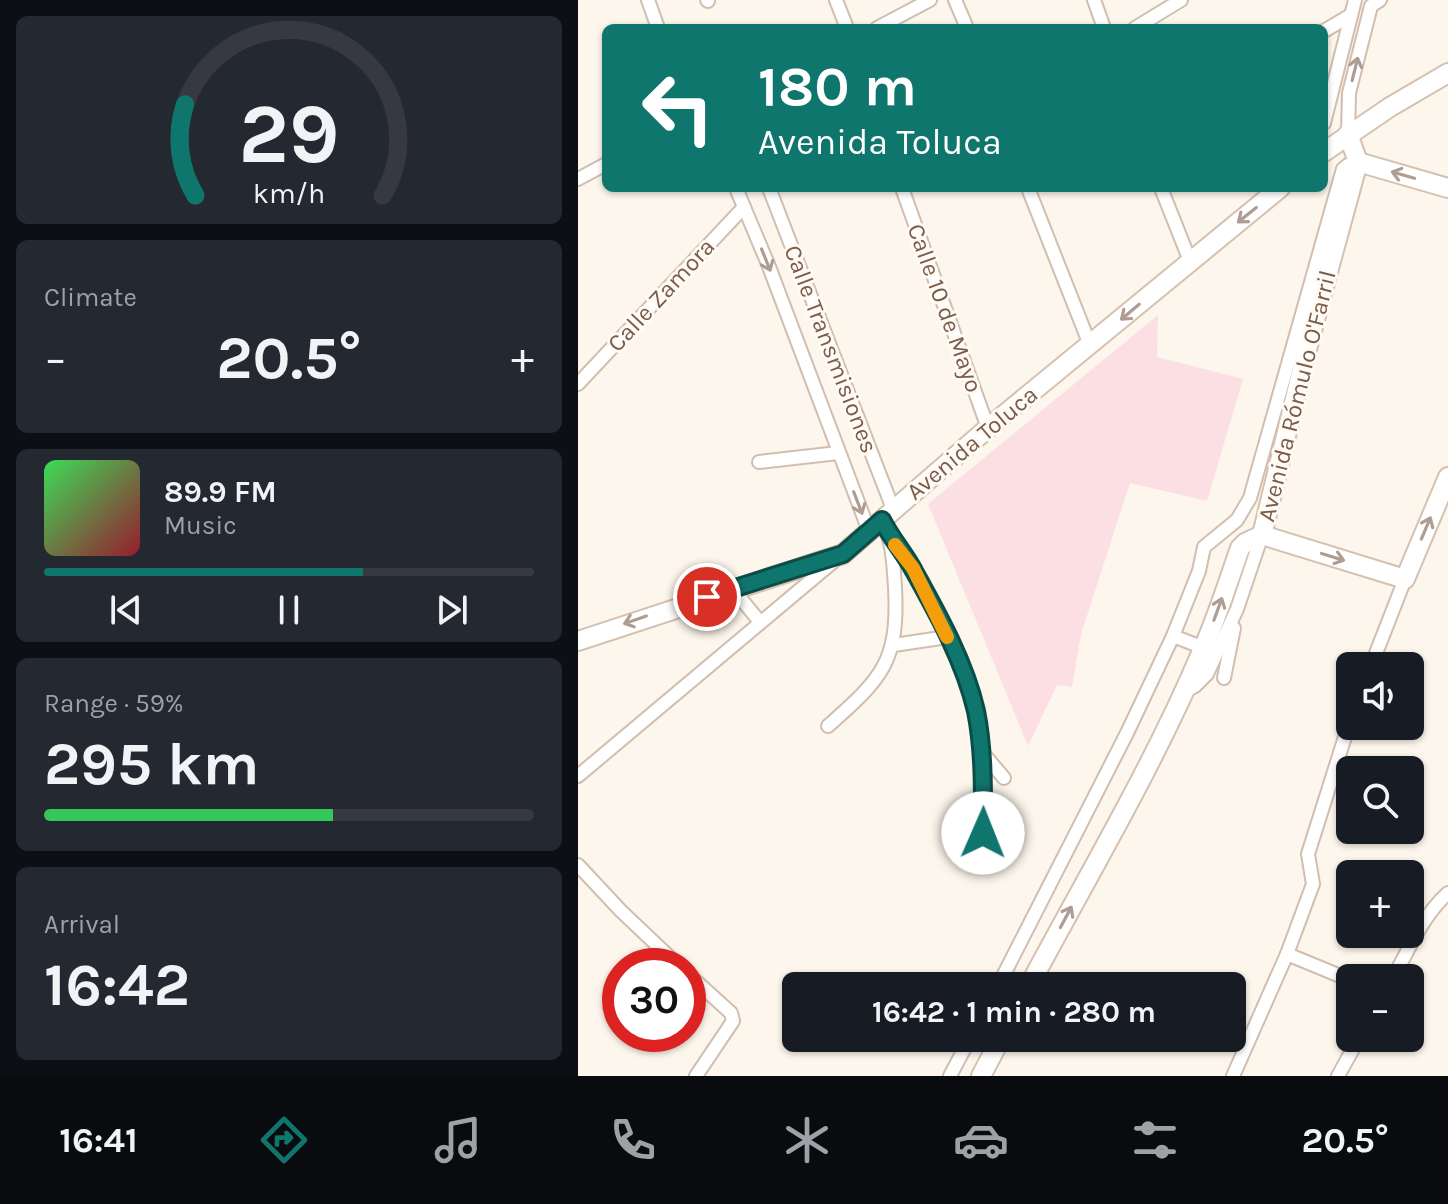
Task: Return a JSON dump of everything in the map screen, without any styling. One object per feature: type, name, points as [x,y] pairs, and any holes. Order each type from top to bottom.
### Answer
[{"type":"street","points":[[648,0],[657,24]]},
{"type":"street","points":[[836,0],[845,24]]},
{"type":"street","points":[[885,24],[930,0]]},
{"type":"street","points":[[955,0],[965,24]]},
{"type":"street","points":[[1094,0],[1103,24]]},
{"type":"street","points":[[1142,24],[1181,0]]},
{"type":"street","points":[[1328,107],[1355,0]]},
{"type":"street","points":[[1358,162],[1348,134],[1347,109],[1375,3]]},
{"type":"street","points":[[1328,29],[1351,15]]},
{"type":"street","points":[[1328,149],[1443,74]]},
{"type":"street","points":[[1005,972],[1173,636],[1199,571],[1204,547],[1237,520],[1250,498],[1343,169],[1358,162],[1448,188]]},
{"type":"street","name":"Avenida Rómulo O'Farril","points":[[1037,972],[1130,800],[1184,692],[1204,648],[1240,548],[1262,535],[1307,349],[1358,162]]},
{"type":"street","points":[[578,179],[602,166]]},
{"type":"street","name":"Calle Transmisiones","points":[[738,192],[838,453],[882,520]]},
{"type":"street","name":"Calle Transmisiones","points":[[770,192],[882,520]]},
{"type":"street","name":"Calle 10 de Mayo","points":[[903,192],[988,428]]},
{"type":"street","points":[[1030,192],[1090,345]]},
{"type":"street","points":[[1163,192],[1190,261]]},
{"type":"street","name":"Avenida Toluca","points":[[578,641],[843,554],[988,428],[1275,192]]},
{"type":"street","name":"Calle Zamora","points":[[578,384],[744,207]]},
{"type":"street","name":"Calle Transmisiones","points":[[759,462],[838,453]]},
{"type":"street","points":[[1376,652],[1448,477]]},
{"type":"street","points":[[882,520],[892,541],[913,568],[947,637],[975,708],[982,752],[983,833]]},
{"type":"street","points":[[1184,692],[1207,674],[1237,609],[1262,535],[1405,579]]},
{"type":"street","points":[[828,726],[873,683],[890,658],[894,645],[896,604],[892,541]]},
{"type":"street","points":[[578,776],[843,554]]},
{"type":"street","points":[[732,588],[760,622]]},
{"type":"street","points":[[1224,678],[1237,609]]},
{"type":"street","points":[[1173,636],[1204,648]]},
{"type":"street","points":[[894,645],[947,637]]},
{"type":"street","points":[[1233,1076],[1287,954],[1313,884],[1308,854],[1344,740]]},
{"type":"street","points":[[982,752],[1004,778]]},
{"type":"street","points":[[578,865],[660,948]]},
{"type":"street","points":[[1401,964],[1437,902],[1448,893]]},
{"type":"street","points":[[1287,954],[1336,974]]},
{"type":"street","points":[[696,1076],[733,1021],[733,1017],[706,991]]},
{"type":"street","points":[[950,1076],[963,1052]]},
{"type":"street","points":[[981,1076],[994,1052]]},
{"type":"street","points":[[1338,1076],[1351,1052]]},
{"type":"shaded area","points":[[1158,315],[1157,357],[1243,379],[1207,501],[1130,483],[1081,634],[1072,687],[1057,685],[1028,746],[928,504]]},
{"type":"slow traffic","points":[[895,545],[913,568],[947,637]]},
{"type":"route","points":[[707,597],[843,554],[882,520],[924,590],[961,667],[975,708],[982,752],[983,833]]}]
